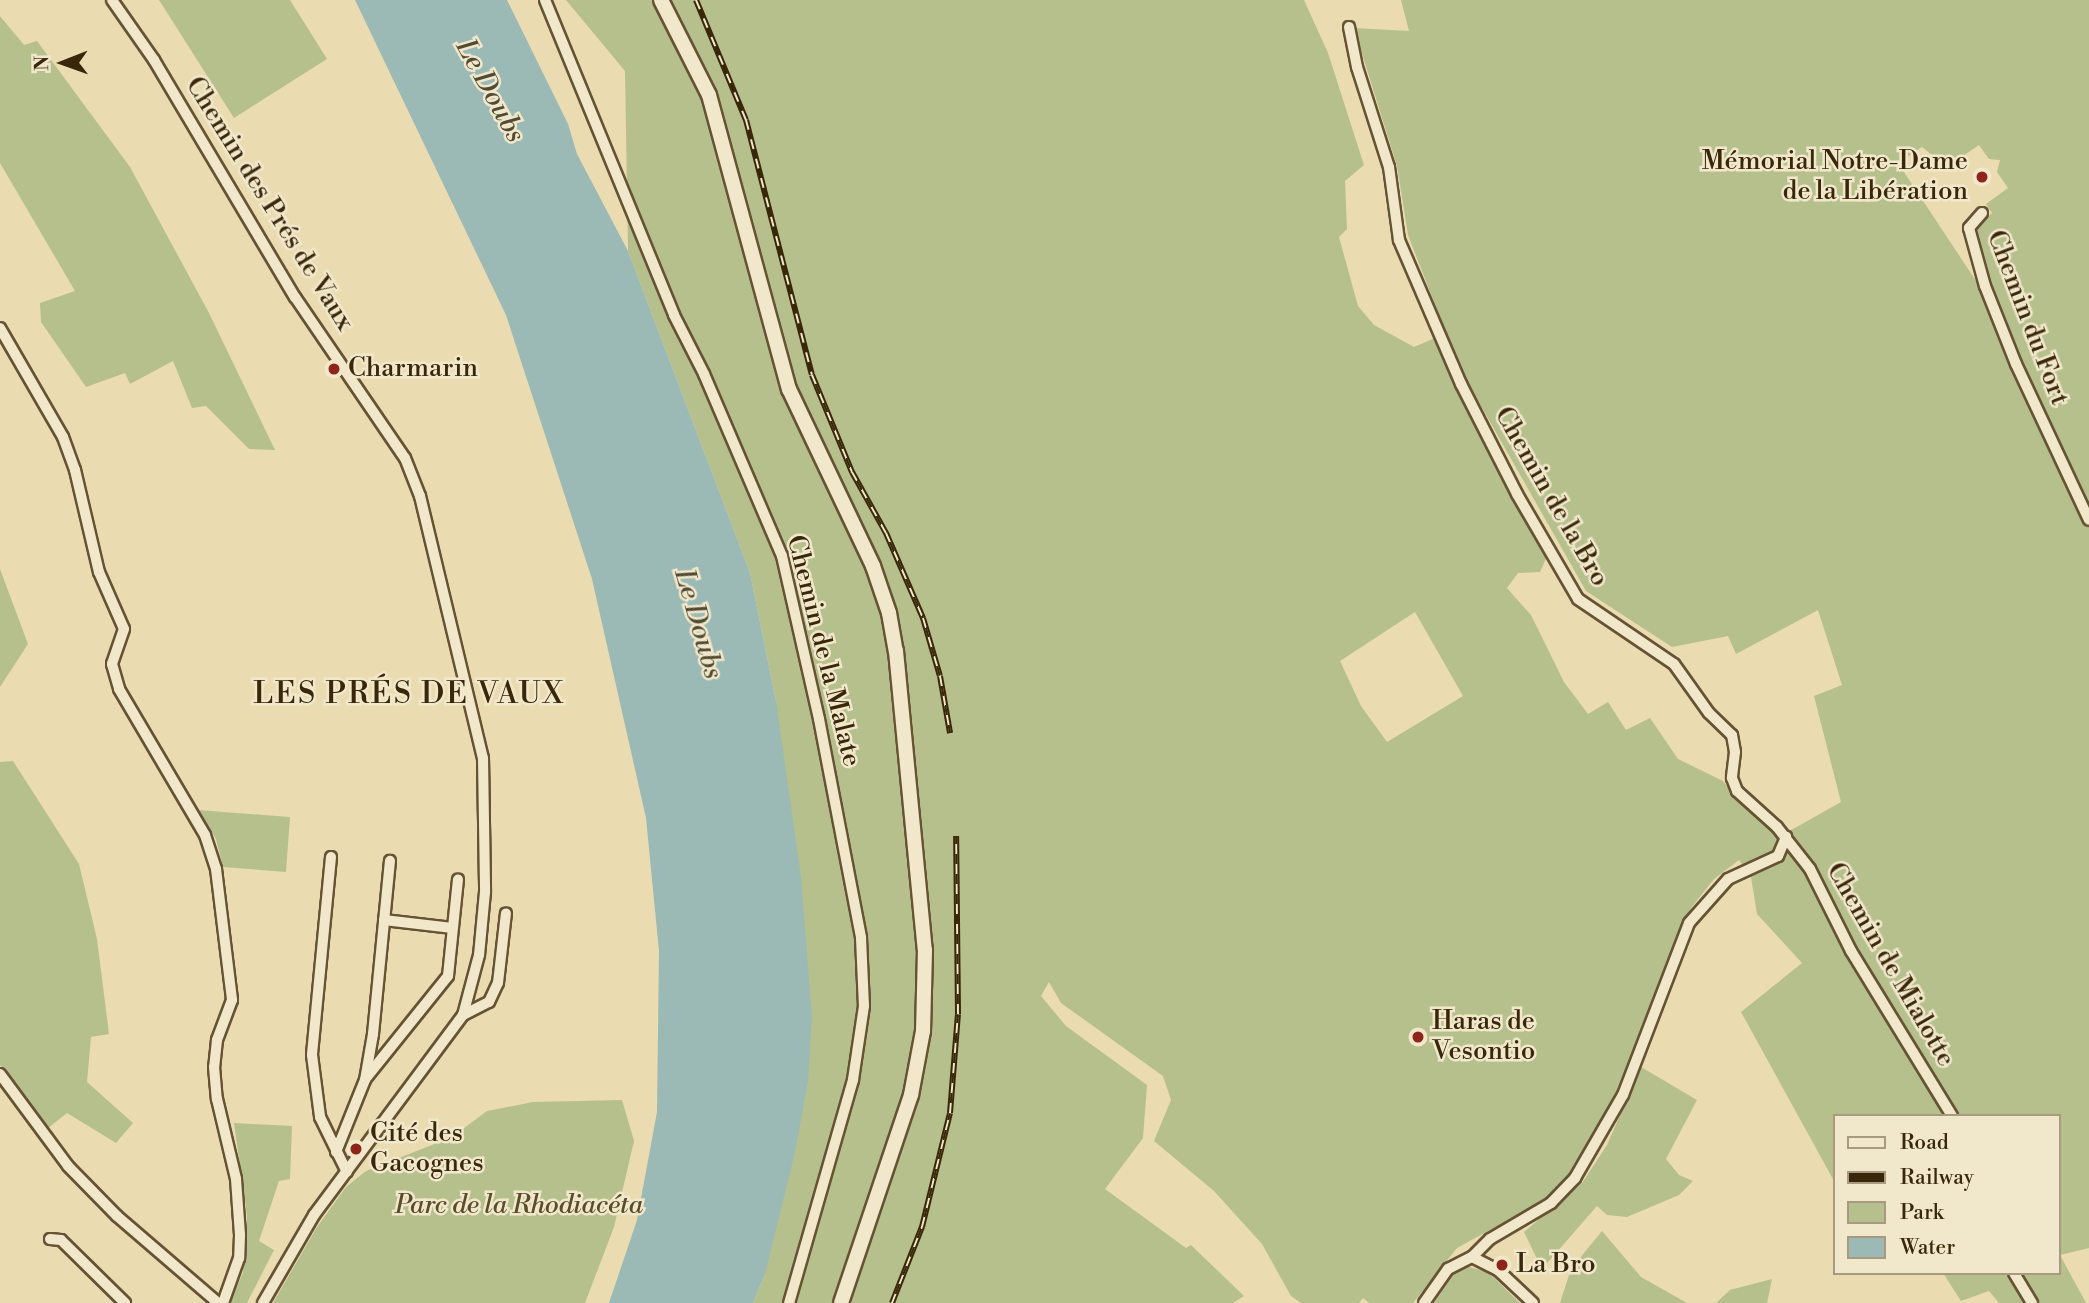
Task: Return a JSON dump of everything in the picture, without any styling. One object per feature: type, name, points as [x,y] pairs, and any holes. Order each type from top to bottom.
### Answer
[{"type":"main road","points":[[661,0],[709,95],[789,389],[878,578],[895,652],[925,950],[925,1006],[911,1095],[841,1303]]},
{"type":"street","name":"Chemin des Prés de Vaux","points":[[112,0],[154,61],[295,297],[399,450],[419,496],[475,714],[487,803],[479,955],[463,1016],[314,1215],[263,1303]]},
{"type":"street","name":"Chemin de la Malate","points":[[545,0],[674,315],[704,374],[782,556],[819,719],[861,938],[864,1006],[853,1080],[789,1303]]},
{"type":"street","name":"Chemin de la Bro","points":[[1349,27],[1357,67],[1389,167],[1399,240],[1461,383],[1517,494],[1578,598],[1674,663],[1701,703],[1732,735],[1735,752],[1732,778],[1737,791],[1786,838]]},
{"type":"street","name":"Chemin du Fort","points":[[1982,213],[1969,228],[1999,321],[2089,520]]},
{"type":"street","points":[[0,328],[63,437],[75,470],[99,572],[124,629],[112,664],[119,690],[205,835],[216,869],[232,1000],[217,1040],[215,1077],[236,1179],[240,1235],[239,1258],[220,1303],[117,1216],[68,1166],[0,1074]]},
{"type":"street","points":[[1424,1303],[1448,1269],[1472,1257],[1490,1239],[1551,1203],[1575,1178],[1623,1095],[1689,923],[1728,879],[1778,856],[1786,838]]},
{"type":"street","name":"Chemin de Mialotte","points":[[1786,838],[1810,869],[1852,951],[1951,1114]]},
{"type":"street","points":[[331,857],[312,1055],[320,1117],[347,1172]]},
{"type":"street","points":[[336,1152],[365,1080],[390,861]]},
{"type":"street","points":[[365,1080],[448,976],[458,880]]},
{"type":"street","points":[[463,1016],[489,1002],[498,983],[506,913]]},
{"type":"street","points":[[384,920],[453,928]]},
{"type":"street","points":[[50,1239],[61,1240],[125,1303]]},
{"type":"street","points":[[1472,1257],[1499,1270],[1533,1303]]},
{"type":"street","points":[[2015,1275],[2032,1303]]},
{"type":"green space","points":[[159,0],[290,0],[327,59],[234,118]]},
{"type":"green space","points":[[566,0],[1304,0],[1328,53],[1364,165],[1345,181],[1347,229],[1339,237],[1358,306],[1374,325],[1414,347],[1435,338],[1452,380],[1548,554],[1540,572],[1518,573],[1507,588],[1531,615],[1564,682],[1588,714],[1608,702],[1626,730],[1650,718],[1678,759],[1723,781],[1740,804],[1786,833],[1841,802],[1814,696],[1842,685],[1818,610],[1736,654],[1728,636],[1672,647],[1586,591],[1460,369],[1408,235],[1397,166],[1354,28],[1409,31],[1401,0],[2089,0],[2089,1248],[2061,1255],[2061,1114],[1834,1114],[1834,1181],[1741,1012],[1802,963],[1757,914],[1751,877],[1739,860],[1714,879],[1691,908],[1615,1100],[1570,1174],[1545,1200],[1457,1248],[1413,1303],[1369,1303],[1363,1298],[1359,1303],[1301,1303],[1291,1296],[1262,1244],[1214,1191],[1154,1141],[1171,1100],[1163,1076],[1061,1003],[1049,982],[1041,996],[1066,1026],[1147,1085],[1143,1138],[1105,1189],[1186,1248],[1191,1245],[1244,1296],[1233,1303],[753,1303],[765,1274],[776,701],[750,573],[628,251],[625,71]],"holes":[[[1979,145],[1989,159],[2000,160],[1997,172],[2008,188],[1986,204],[1992,213],[1976,227],[1991,284],[1980,287],[1898,163],[1922,147],[1943,164],[1954,157],[1957,160]],[[1415,612],[1463,696],[1387,742],[1361,706],[1340,661]]]},
{"type":"green space","points":[[0,16],[24,45],[37,41],[130,167],[209,313],[275,450],[249,449],[206,406],[192,408],[173,361],[130,384],[125,373],[86,387],[41,322],[40,303],[75,291],[0,163]]},
{"type":"green space","points":[[0,569],[28,644],[0,687]]},
{"type":"green space","points":[[13,761],[79,864],[97,939],[109,1034],[91,1037],[87,1082],[133,1123],[116,1143],[67,1113],[47,1129],[0,1065],[0,762]]},
{"type":"green space","points":[[198,810],[290,817],[286,872],[223,867],[216,839]]},
{"type":"green space","points":[[1641,1067],[1697,1100],[1666,1159],[1679,1175],[1693,1181],[1679,1195],[1627,1217],[1607,1215],[1597,1206],[1542,1269],[1524,1232],[1582,1183],[1607,1145]]},
{"type":"green space","name":"Parc de la Rhodiacéta","points":[[622,1100],[634,1141],[614,1227],[585,1303],[273,1303],[317,1227],[346,1187],[366,1171],[452,1137],[487,1111],[533,1102]]},
{"type":"green space","points":[[234,1123],[292,1126],[290,1179],[279,1181],[259,1241],[274,1250],[247,1303],[230,1303],[243,1272],[247,1215]]},
{"type":"green space","points":[[1602,1231],[1641,1277],[1687,1303],[1560,1303],[1571,1269]]},
{"type":"green space","points":[[2061,1257],[2086,1303],[1999,1303],[1989,1291],[1961,1301],[1944,1275],[2061,1275]]},
{"type":"green space","points":[[1469,1267],[1488,1272],[1520,1303],[1434,1303],[1456,1271]]},
{"type":"green space","points":[[1772,1279],[1767,1303],[1716,1303],[1730,1290]]},
{"type":"water","name":"Le Doubs","points":[[355,0],[507,0],[568,124],[577,154],[628,251],[750,573],[776,701],[801,877],[812,1018],[808,1081],[795,1152],[765,1274],[753,1303],[609,1303],[637,1220],[657,1112],[659,951],[646,818],[592,579],[506,315]]},
{"type":"railway","points":[[696,0],[746,120],[812,375],[852,472],[886,533],[923,618],[940,676],[950,733]]},
{"type":"railway","points":[[892,1303],[922,1227],[950,1113],[958,1014],[956,836]]},
{"type":"place","name":"Mémorial Notre-Dame de la Libération","points":[[1982,177]]},
{"type":"place","name":"Charmarin","points":[[334,369]]},
{"type":"place","name":"Haras de Vesontio","points":[[1418,1037]]},
{"type":"place","name":"Cité des Gacognes","points":[[356,1149]]},
{"type":"place","name":"La Bro","points":[[1502,1265]]},
{"type":"district","name":"LES PRÉS DE VAUX","points":[[409,694]]}]
